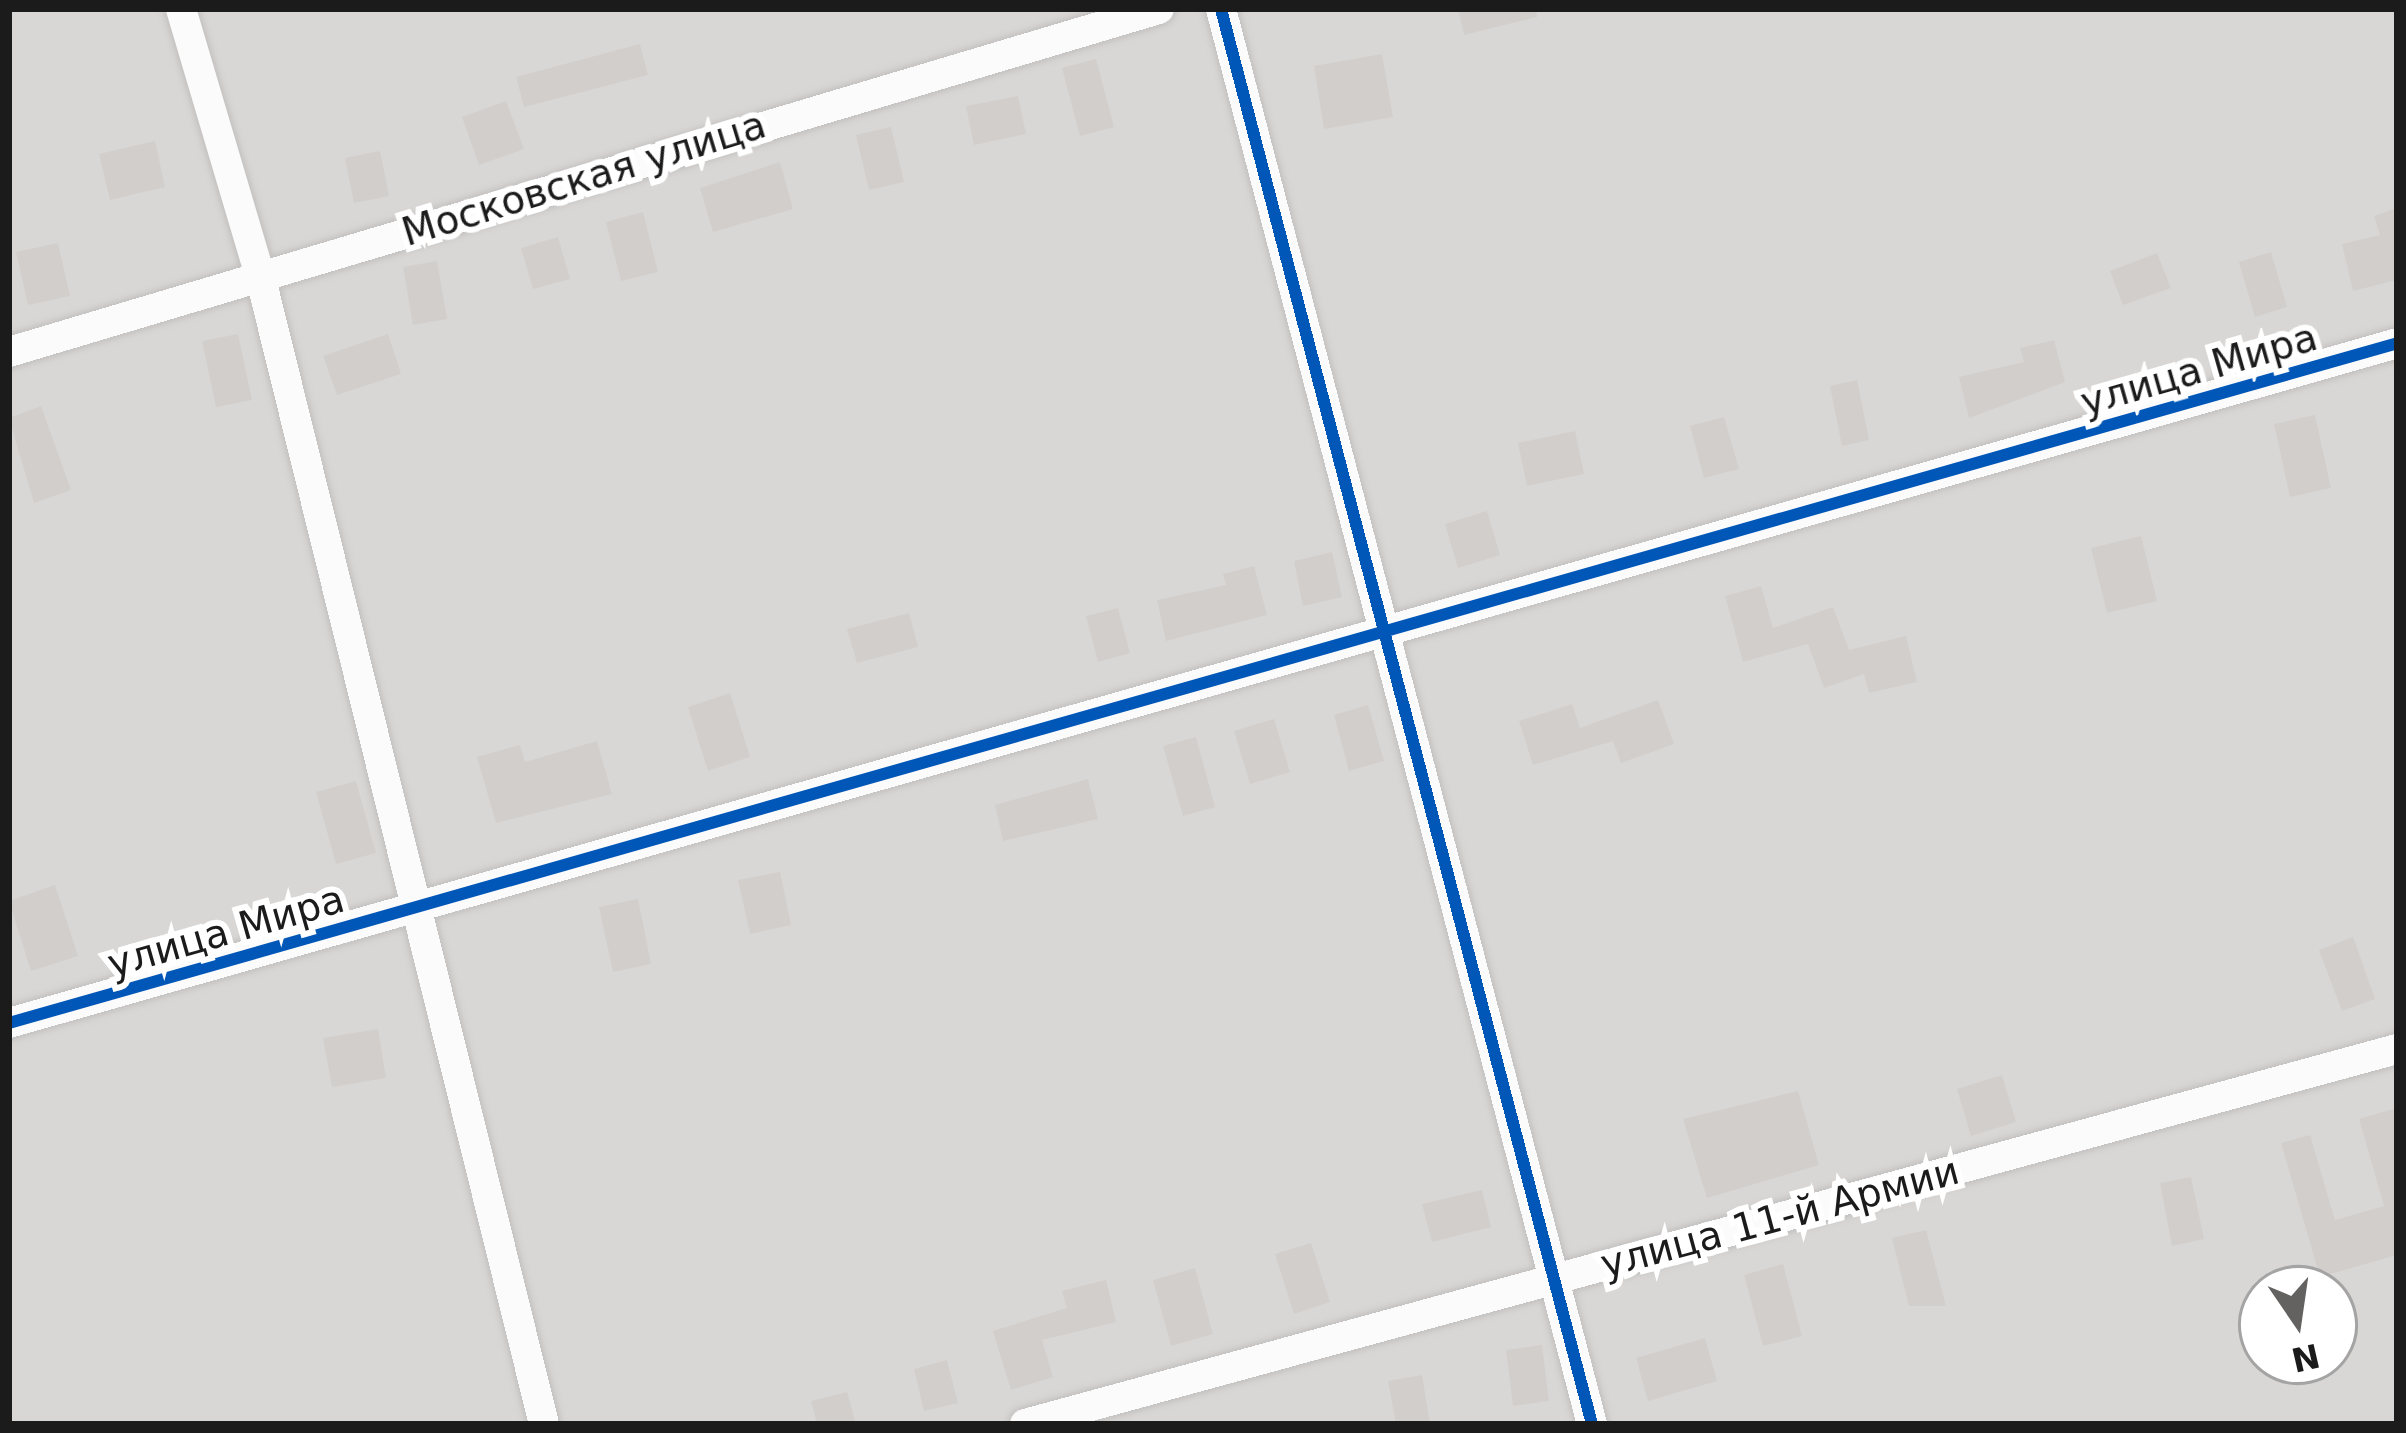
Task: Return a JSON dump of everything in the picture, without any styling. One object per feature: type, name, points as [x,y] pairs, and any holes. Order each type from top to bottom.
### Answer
[{"type":"street","points":[[181,9],[260,275],[544,1424]]},
{"type":"street","name":"Московская улица","points":[[9,352],[1159,9]]},
{"type":"street","points":[[1221,9],[1390,637],[1592,1424]]},
{"type":"street","name":"улица Мира","points":[[9,1023],[1390,637],[2397,344]]},
{"type":"street","name":"улица 11-й Армии","points":[[1025,1424],[2397,1049]]},
{"type":"shaded area","points":[[9,9],[2397,9],[2397,1424],[9,1424]]},
{"type":"building","points":[[1458,9],[1536,9],[1537,17],[1464,35]]},
{"type":"building","points":[[640,44],[648,75],[524,107],[516,77]]},
{"type":"building","points":[[1382,54],[1393,117],[1324,129],[1314,66]]},
{"type":"building","points":[[1096,59],[1114,127],[1080,136],[1062,68]]},
{"type":"building","points":[[1018,96],[1026,134],[974,145],[966,106]]},
{"type":"building","points":[[506,101],[524,149],[479,165],[462,117]]},
{"type":"building","points":[[891,127],[904,182],[869,190],[856,135]]},
{"type":"building","points":[[155,141],[165,187],[110,200],[99,154]]},
{"type":"building","points":[[380,151],[389,196],[354,203],[345,158]]},
{"type":"building","points":[[780,162],[793,209],[713,232],[700,188]]},
{"type":"building","points":[[2397,208],[2397,280],[2353,291],[2342,244],[2380,235],[2374,216]]},
{"type":"building","points":[[643,212],[658,272],[621,281],[606,222]]},
{"type":"building","points":[[558,237],[570,279],[533,289],[521,248]]},
{"type":"building","points":[[58,243],[70,296],[28,305],[16,252]]},
{"type":"building","points":[[2271,252],[2287,307],[2255,317],[2239,262]]},
{"type":"building","points":[[2157,253],[2171,288],[2123,305],[2110,271]]},
{"type":"building","points":[[437,261],[447,319],[413,325],[403,267]]},
{"type":"building","points":[[238,334],[252,400],[216,407],[202,341]]},
{"type":"building","points":[[388,334],[401,374],[337,395],[323,356]]},
{"type":"building","points":[[2054,340],[2065,382],[1969,418],[1959,377],[2024,362],[2020,348]]},
{"type":"building","points":[[1857,380],[1869,440],[1842,446],[1830,386]]},
{"type":"building","points":[[41,406],[71,490],[34,503],[9,418]]},
{"type":"building","points":[[2315,415],[2331,488],[2290,497],[2274,424]]},
{"type":"building","points":[[1724,417],[1739,469],[1704,478],[1690,426]]},
{"type":"building","points":[[1575,431],[1584,474],[1527,486],[1518,443]]},
{"type":"building","points":[[1487,511],[1500,555],[1458,568],[1445,524]]},
{"type":"building","points":[[2141,536],[2157,601],[2107,613],[2091,548]]},
{"type":"building","points":[[1332,552],[1342,597],[1303,606],[1294,561]]},
{"type":"building","points":[[1254,566],[1267,615],[1166,641],[1157,600],[1226,585],[1223,574]]},
{"type":"building","points":[[1761,586],[1773,628],[1833,607],[1849,650],[1906,636],[1917,682],[1869,693],[1864,674],[1824,688],[1808,644],[1743,662],[1725,596]]},
{"type":"building","points":[[1118,608],[1130,653],[1098,662],[1086,616]]},
{"type":"building","points":[[909,613],[918,647],[857,663],[847,629]]},
{"type":"building","points":[[730,693],[750,757],[708,771],[688,707]]},
{"type":"building","points":[[1658,700],[1674,744],[1621,763],[1613,741],[1533,765],[1519,721],[1572,704],[1580,728]]},
{"type":"building","points":[[1368,705],[1384,761],[1349,771],[1334,715]]},
{"type":"building","points":[[1274,719],[1290,772],[1250,784],[1234,731]]},
{"type":"building","points":[[1196,737],[1215,807],[1183,816],[1163,746]]},
{"type":"building","points":[[597,741],[612,794],[496,823],[477,757],[520,745],[525,762]]},
{"type":"building","points":[[1088,779],[1098,819],[1003,841],[995,805]]},
{"type":"building","points":[[356,781],[376,853],[336,864],[316,792]]},
{"type":"building","points":[[780,872],[791,925],[750,934],[738,880]]},
{"type":"building","points":[[55,885],[78,956],[31,971],[9,901]]},
{"type":"building","points":[[638,899],[651,964],[613,972],[599,907]]},
{"type":"building","points":[[2353,937],[2375,999],[2342,1011],[2319,950]]},
{"type":"building","points":[[378,1029],[386,1078],[332,1087],[323,1038]]},
{"type":"building","points":[[2002,1075],[2016,1122],[1971,1136],[1957,1089]]},
{"type":"building","points":[[1798,1091],[1819,1165],[1707,1198],[1683,1119]]},
{"type":"building","points":[[2397,1108],[2397,1255],[2358,1266],[2317,1265],[2281,1143],[2310,1135],[2335,1220],[2384,1206],[2359,1119]]},
{"type":"building","points":[[2191,1177],[2204,1239],[2172,1246],[2160,1183]]},
{"type":"building","points":[[1482,1190],[1491,1227],[1432,1242],[1422,1204]]},
{"type":"building","points":[[1926,1230],[1946,1306],[1909,1306],[1892,1238]]},
{"type":"building","points":[[1311,1243],[1330,1302],[1294,1314],[1275,1254]]},
{"type":"building","points":[[1783,1264],[1802,1336],[1763,1346],[1744,1275]]},
{"type":"building","points":[[1195,1268],[1213,1334],[1171,1346],[1153,1280]]},
{"type":"building","points":[[1106,1280],[1116,1322],[1042,1340],[1053,1377],[1011,1390],[993,1331],[1067,1308],[1062,1291]]},
{"type":"building","points":[[1705,1338],[1717,1381],[1648,1401],[1636,1358]]},
{"type":"building","points":[[1542,1345],[1549,1401],[1513,1406],[1506,1350]]},
{"type":"building","points":[[947,1360],[958,1403],[924,1411],[914,1369]]},
{"type":"building","points":[[1422,1375],[1430,1424],[1396,1424],[1388,1381]]},
{"type":"building","points":[[847,1392],[856,1424],[817,1424],[811,1401]]},
{"type":"cycle path","points":[[1221,9],[1592,1424]]},
{"type":"cycle path","points":[[9,1023],[2397,343]]}]
